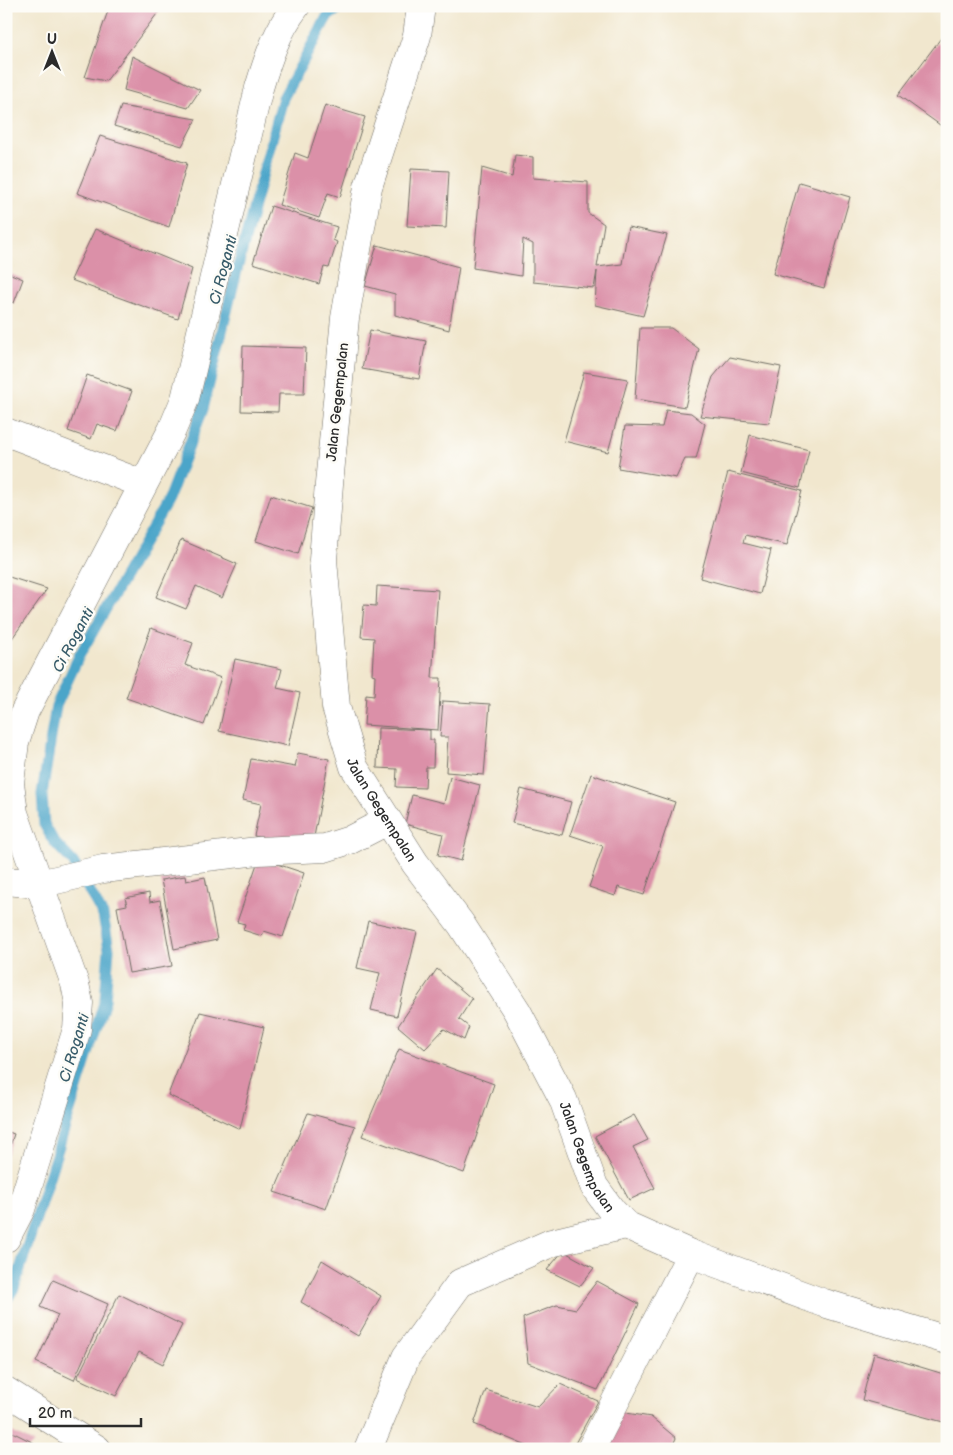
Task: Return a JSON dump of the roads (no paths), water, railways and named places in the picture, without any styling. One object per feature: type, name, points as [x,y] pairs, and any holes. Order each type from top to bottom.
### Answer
[{"type":"street","points":[[6,1238],[21,1209],[78,1029],[79,1003],[51,881],[14,813],[10,784],[15,742],[25,711],[172,430],[185,399],[259,88],[272,45],[288,16],[296,6]]},
{"type":"street","name":"Jalan Gegempalan","points":[[422,7],[417,36],[368,187],[345,318],[328,484],[323,560],[336,708],[354,767],[387,820],[461,924],[517,1011],[563,1098],[594,1186],[612,1211],[626,1225],[691,1254],[824,1303],[947,1340]]},
{"type":"street","points":[[6,432],[144,484]]},
{"type":"street","points":[[6,881],[51,881],[103,869],[258,852],[325,848],[350,840],[387,820]]},
{"type":"street","points":[[368,1449],[406,1357],[460,1283],[551,1243],[626,1225]]},
{"type":"street","points":[[591,1449],[691,1254]]},
{"type":"street","points":[[6,1391],[97,1449]]},
{"type":"waterway","name":"Ci Roganti","points":[[6,1301],[14,1288],[105,1000],[109,949],[103,915],[73,862],[54,842],[44,824],[42,794],[56,706],[79,656],[168,500],[203,409],[238,266],[283,98],[327,17],[342,6]]}]
